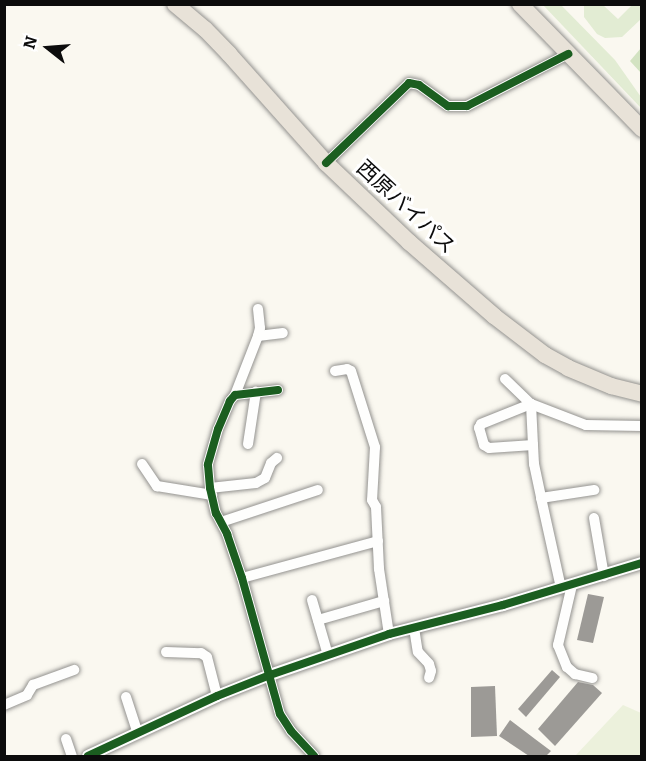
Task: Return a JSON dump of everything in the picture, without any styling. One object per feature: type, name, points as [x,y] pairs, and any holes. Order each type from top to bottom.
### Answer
[{"type":"highway","name":"西原バイパス","points":[[175,4],[205,29],[229,54],[326,163],[441,271],[519,336],[568,368],[611,386],[642,394]]},
{"type":"highway","points":[[520,4],[642,129]]},
{"type":"street","points":[[326,163],[409,83],[419,85],[448,106],[467,106],[568,54]]},
{"type":"street","points":[[258,309],[260,328],[258,336],[235,395],[218,429],[208,465],[211,492],[242,578],[280,714],[291,731],[314,756]]},
{"type":"street","points":[[258,336],[283,333]]},
{"type":"street","points":[[335,370],[351,371],[375,447],[372,500],[376,507],[389,634]]},
{"type":"street","points":[[505,379],[531,404],[586,424],[642,426]]},
{"type":"street","points":[[235,395],[278,390]]},
{"type":"street","points":[[248,444],[256,392]]},
{"type":"street","points":[[531,404],[534,464],[566,586],[558,645],[567,667],[576,674],[593,678]]},
{"type":"street","points":[[531,404],[481,424],[479,428],[484,445],[489,448],[533,445]]},
{"type":"street","points":[[142,464],[157,486],[211,492],[256,483],[265,478],[271,464],[278,458]]},
{"type":"street","points":[[542,498],[594,489]]},
{"type":"street","points":[[221,522],[318,490]]},
{"type":"street","points":[[594,518],[604,576]]},
{"type":"street","points":[[242,578],[378,541]]},
{"type":"street","points":[[88,756],[217,696],[270,675],[389,634],[604,576],[642,563]]},
{"type":"street","points":[[312,600],[328,655]]},
{"type":"street","points":[[318,620],[384,601]]},
{"type":"street","points":[[414,628],[418,652],[431,670],[429,678]]},
{"type":"street","points":[[166,652],[201,653],[207,657],[217,696]]},
{"type":"street","points":[[4,705],[27,695],[33,686],[74,670]]},
{"type":"street","points":[[126,698],[138,733]]},
{"type":"street","points":[[66,739],[72,756]]},
{"type":"green space","points":[[543,5],[561,5],[615,60],[641,97],[641,108]]},
{"type":"green space","points":[[584,5],[603,5],[618,19],[632,5],[641,5],[641,19],[622,37],[605,38],[597,34],[584,17]]},
{"type":"green space","points":[[641,48],[641,73],[630,61]]},
{"type":"green space","points":[[623,705],[641,713],[641,756],[575,756]]},
{"type":"building","points":[[588,594],[604,597],[593,643],[577,640]]},
{"type":"building","points":[[552,670],[560,677],[526,717],[518,709]]},
{"type":"building","points":[[578,682],[593,685],[602,693],[555,746],[538,729]]},
{"type":"building","points":[[495,686],[497,736],[471,737],[471,687]]},
{"type":"building","points":[[510,720],[551,751],[546,756],[529,756],[499,736]]},
{"type":"cycle path","points":[[326,163],[409,83],[419,85],[448,106],[467,106],[568,54]]},
{"type":"cycle path","points":[[278,390],[235,395],[230,401],[218,429],[208,465],[210,488],[216,513],[227,534],[242,578],[280,714],[291,731],[314,756]]},
{"type":"cycle path","points":[[88,756],[217,696],[270,675],[389,634],[503,605],[642,563]]}]
